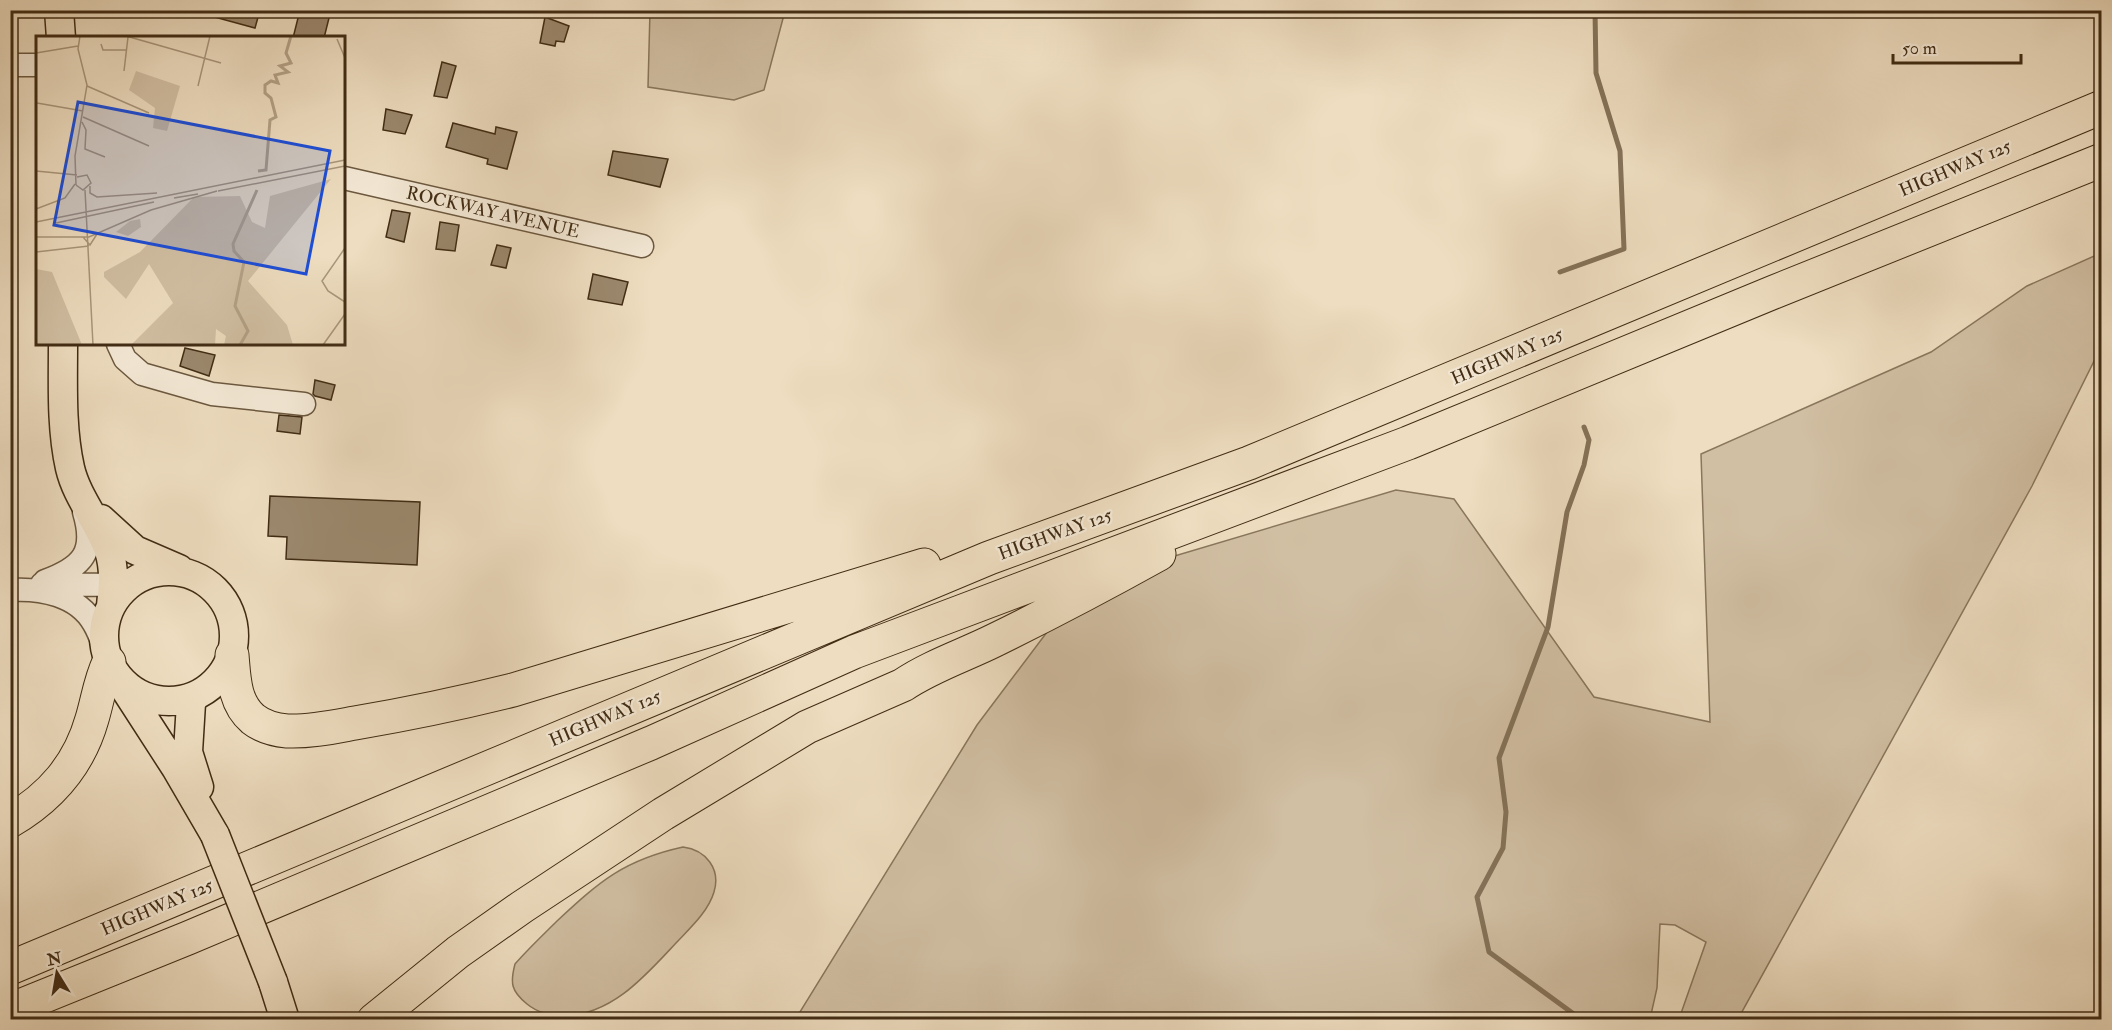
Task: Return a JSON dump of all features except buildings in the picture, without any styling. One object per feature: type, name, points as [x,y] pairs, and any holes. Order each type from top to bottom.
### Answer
[{"type":"highway","name":"HIGHWAY 125","points":[[10,968],[989,558],[1249,464],[2102,107]]},
{"type":"highway","points":[[10,1010],[608,761],[854,652],[1408,443],[2102,160]]},
{"type":"highway","points":[[1990,205],[2102,174]]},
{"type":"highway","points":[[232,655],[236,688],[242,706],[254,720],[266,727],[289,731],[304,730],[376,719],[464,702],[524,687],[1249,464]]},
{"type":"highway","points":[[374,1020],[458,952],[522,907],[663,814],[764,752],[807,727],[903,685],[916,676],[1067,604],[1260,498]]},
{"type":"highway","points":[[10,821],[46,796],[58,784],[78,755],[86,739],[100,679],[109,661]]},
{"type":"main road","points":[[59,10],[62,36]]},
{"type":"main road","points":[[63,345],[66,439],[70,468],[79,493],[109,551],[119,590],[104,628],[109,661],[215,835]]},
{"type":"main road","points":[[79,493],[107,526],[135,550],[210,584],[225,601],[234,622],[235,644],[222,675],[205,691],[195,696],[173,701],[150,699],[130,688],[109,661]]},
{"type":"main road","points":[[119,590],[155,572],[167,570],[190,573]]},
{"type":"main road","points":[[195,696],[191,703],[188,752],[215,835],[273,982],[285,1020]]},
{"type":"street","points":[[10,65],[36,65]]},
{"type":"street","name":"ROCKWAY AVENUE","points":[[345,178],[642,246]]},
{"type":"street","points":[[118,345],[125,359],[142,374],[212,394],[304,404]]},
{"type":"street","points":[[12,590],[38,584],[67,572],[82,557],[88,547],[89,528],[79,493]]},
{"type":"street","points":[[38,584],[119,590]]},
{"type":"street","points":[[12,590],[46,592],[74,603],[94,622],[109,661]]},
{"type":"shaded area","points":[[650,11],[785,11],[764,90],[734,100],[648,87]]},
{"type":"shaded area","points":[[2101,253],[2101,347],[2032,486],[1738,1019],[1679,1019],[1706,942],[1675,925],[1660,924],[1657,988],[1650,1019],[795,1020],[977,725],[1084,583],[1396,490],[1454,499],[1594,697],[1710,722],[1701,454],[1931,352],[2027,286]]},
{"type":"shaded area","points":[[683,847],[699,852],[710,862],[715,876],[714,892],[708,906],[698,919],[640,980],[613,1001],[582,1014],[550,1015],[536,1010],[522,999],[515,991],[512,982],[515,964],[557,921],[600,883],[614,874],[644,858]]},
{"type":"waterway","points":[[1560,272],[1624,249],[1620,151],[1596,73],[1595,10]]},
{"type":"waterway","points":[[1582,1020],[1489,952],[1477,897],[1503,848],[1506,812],[1499,758],[1548,627],[1567,512],[1584,465],[1589,440],[1584,427]]}]
